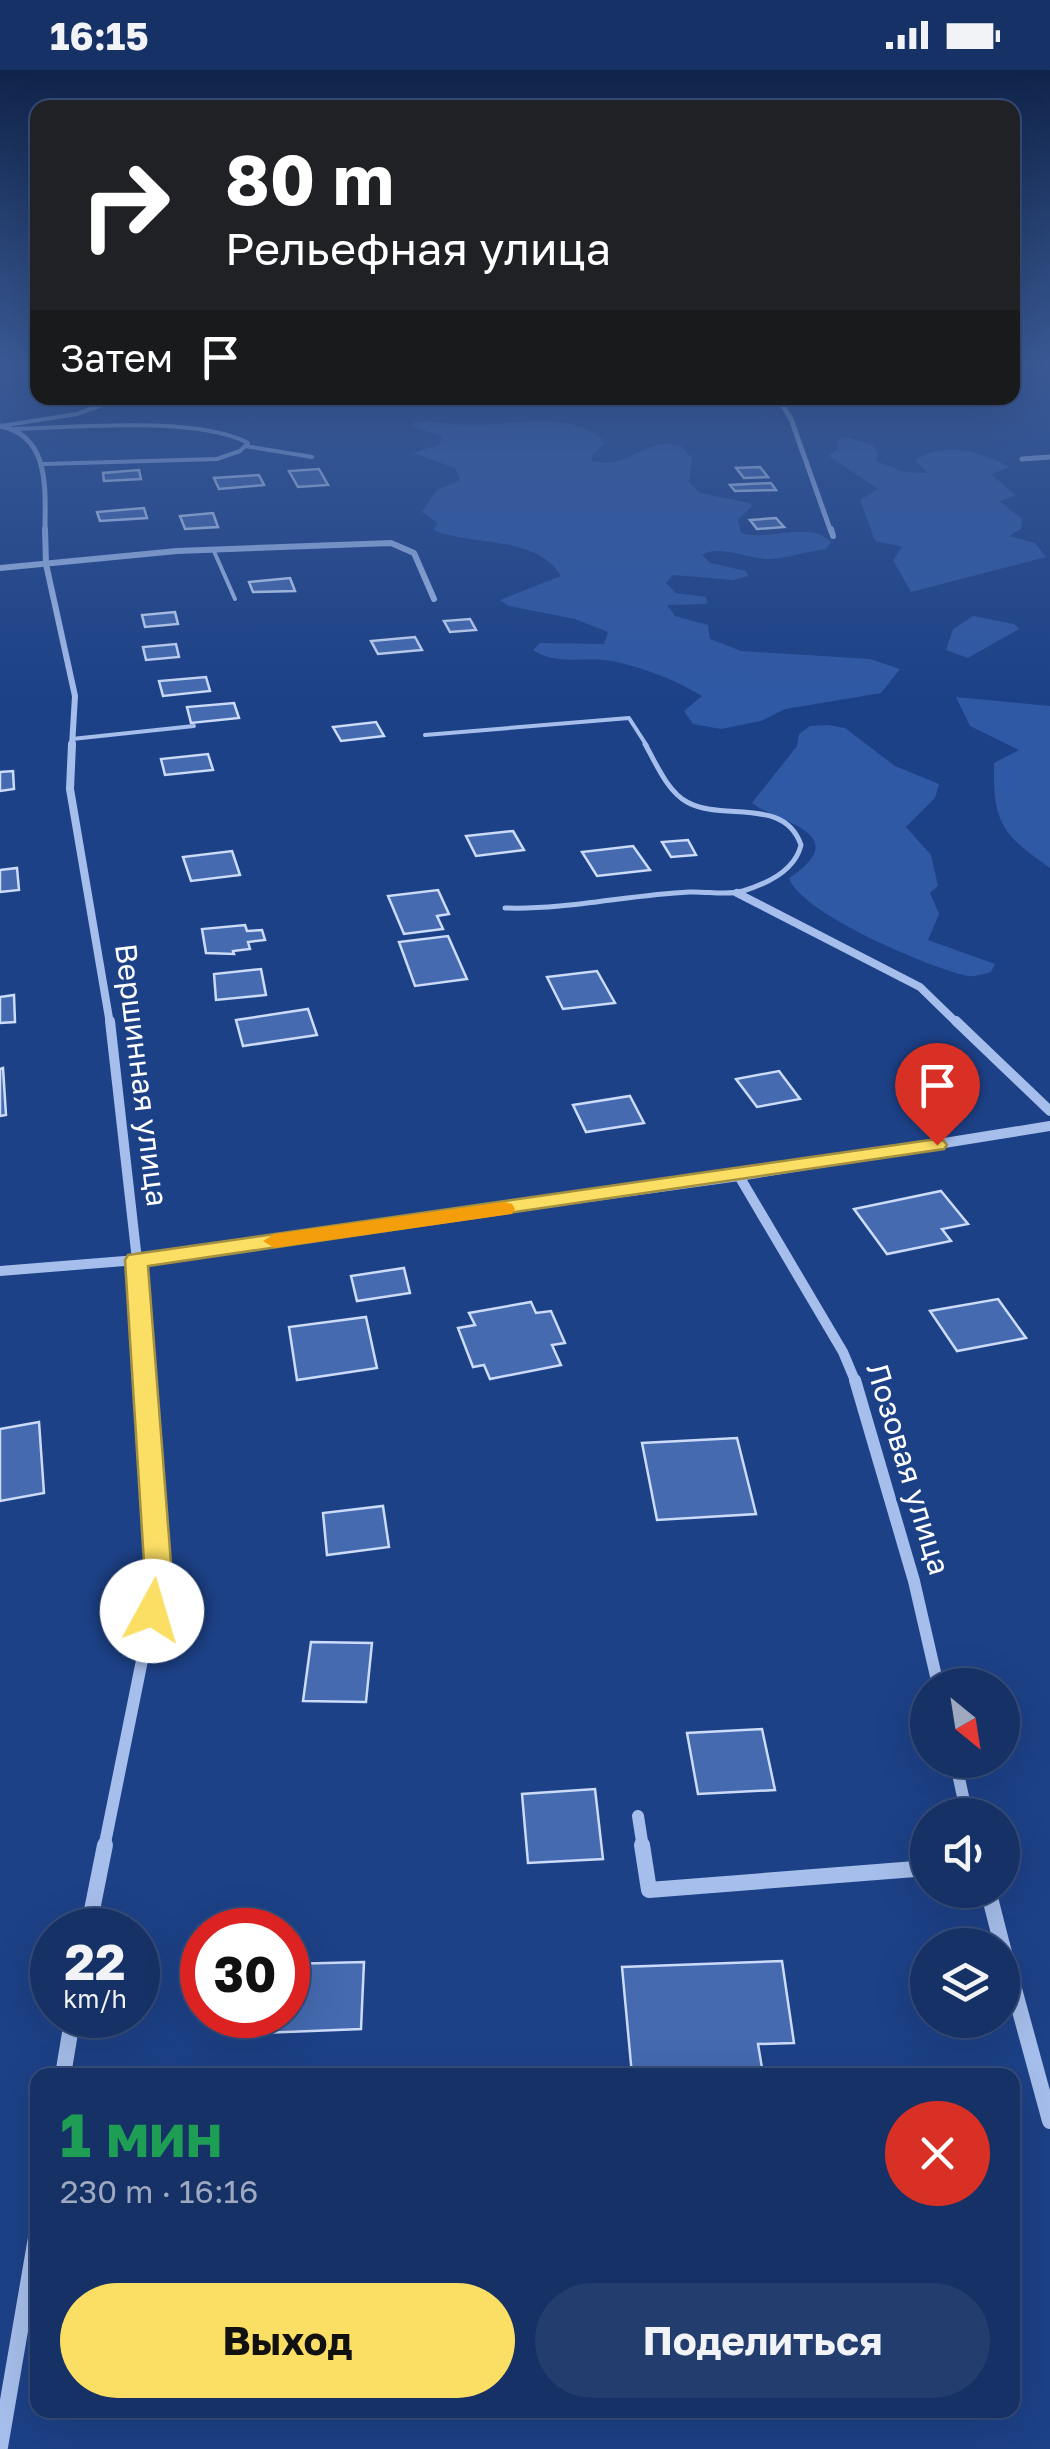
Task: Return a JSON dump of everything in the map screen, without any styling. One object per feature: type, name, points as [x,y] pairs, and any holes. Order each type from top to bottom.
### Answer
[{"type":"street","name":"Вершинная улица","points":[[44,476],[46,564],[74,696],[70,789],[106,989],[136,1260],[157,1563],[152,1611],[92,1908]]},
{"type":"street","points":[[811,476],[833,536]]},
{"type":"street","points":[[0,568],[212,549],[391,543],[414,553],[434,599]]},
{"type":"street","points":[[737,893],[920,987],[1050,1111]]},
{"type":"street","points":[[0,1272],[136,1260],[739,1176],[1050,1126]]},
{"type":"street","name":"Лозовая улица","points":[[739,1176],[843,1352],[859,1390],[914,1581],[934,1668]]},
{"type":"street","points":[[638,1816],[649,1890],[910,1869]]},
{"type":"street","points":[[1020,2011],[1050,2120]]},
{"type":"street","points":[[64,2068],[70,2038]]},
{"type":"street","points":[[0,2447],[30,2273]]},
{"type":"lane","points":[[212,549],[235,599]]},
{"type":"lane","points":[[425,735],[629,718],[683,800],[699,807],[774,819],[798,835],[799,857],[791,866],[737,893],[709,890],[549,908],[506,908]]},
{"type":"lane","points":[[72,739],[194,726]]},
{"type":"shaded area","points":[[458,476],[690,476],[689,482],[700,493],[750,503],[752,506],[738,520],[741,533],[811,533],[831,542],[826,549],[778,558],[718,551],[702,555],[710,563],[746,571],[748,576],[733,580],[673,575],[666,583],[676,593],[706,597],[707,604],[667,605],[675,616],[708,625],[710,639],[741,651],[870,659],[900,669],[881,693],[785,709],[761,721],[721,729],[693,724],[684,711],[702,696],[670,679],[612,661],[551,658],[533,650],[540,643],[604,644],[608,632],[575,619],[509,606],[500,600],[561,576],[537,554],[433,530],[438,523],[422,512],[437,490],[460,480]]},
{"type":"shaded area","points":[[859,476],[993,476],[1016,496],[999,501],[1022,519],[1021,529],[1009,536],[1035,543],[1046,557],[911,592],[893,560],[902,547],[875,541],[860,500],[878,489]]},
{"type":"shaded area","points":[[973,616],[1014,624],[1019,629],[968,658],[946,650],[953,629]]},
{"type":"shaded area","points":[[956,697],[1050,706],[1050,868],[1011,836],[999,814],[994,763],[1019,750],[970,726]]},
{"type":"shaded area","points":[[810,726],[845,728],[895,766],[939,784],[935,798],[906,827],[931,855],[938,886],[930,893],[939,914],[928,940],[995,964],[991,972],[971,976],[898,951],[840,922],[798,892],[789,878],[808,863],[815,850],[814,840],[792,823],[752,803],[797,746],[799,734]]},
{"type":"building","points":[[103,476],[141,479],[104,481]]},
{"type":"building","points":[[260,476],[264,485],[219,489],[214,478]]},
{"type":"building","points":[[292,476],[323,476],[328,485],[298,487]]},
{"type":"building","points":[[771,483],[776,490],[735,491],[730,485]]},
{"type":"building","points":[[144,508],[147,518],[100,521],[97,512]]},
{"type":"building","points":[[213,513],[218,527],[185,529],[180,516]]},
{"type":"building","points":[[776,518],[784,527],[757,529],[750,520]]},
{"type":"building","points":[[290,578],[295,591],[253,592],[249,582]]},
{"type":"building","points":[[175,612],[178,624],[145,627],[142,615]]},
{"type":"building","points":[[470,619],[476,630],[450,632],[444,621]]},
{"type":"building","points":[[415,637],[422,650],[378,654],[371,641]]},
{"type":"building","points":[[176,644],[179,657],[146,660],[143,647]]},
{"type":"building","points":[[206,677],[210,691],[163,696],[159,681]]},
{"type":"building","points":[[234,703],[239,718],[191,723],[187,707]]},
{"type":"building","points":[[376,722],[384,736],[341,741],[333,727]]},
{"type":"building","points":[[208,754],[213,770],[165,775],[161,759]]},
{"type":"building","points":[[13,771],[14,789],[0,791],[0,772]]},
{"type":"building","points":[[513,831],[524,850],[476,856],[466,836]]},
{"type":"building","points":[[688,840],[696,855],[671,857],[662,842]]},
{"type":"building","points":[[633,846],[650,870],[597,876],[582,852]]},
{"type":"building","points":[[232,851],[240,875],[191,881],[183,857]]},
{"type":"building","points":[[17,868],[19,890],[0,892],[0,870]]},
{"type":"building","points":[[438,890],[449,914],[437,916],[443,929],[404,934],[388,896]]},
{"type":"building","points":[[245,925],[247,931],[262,930],[265,940],[248,942],[250,949],[233,951],[234,954],[206,953],[202,929]]},
{"type":"building","points":[[448,936],[467,979],[415,986],[399,942]]},
{"type":"building","points":[[261,969],[266,995],[216,1000],[214,974]]},
{"type":"building","points":[[597,971],[615,1003],[563,1009],[547,977]]},
{"type":"building","points":[[14,995],[15,1022],[0,1023],[0,997]]},
{"type":"building","points":[[308,1009],[317,1035],[243,1046],[236,1020]]},
{"type":"building","points":[[3,1068],[6,1115],[0,1116],[0,1069]]},
{"type":"building","points":[[779,1071],[800,1099],[757,1107],[736,1079]]},
{"type":"building","points":[[630,1096],[644,1123],[586,1132],[573,1105]]},
{"type":"building","points":[[941,1191],[968,1224],[942,1229],[951,1241],[887,1254],[854,1209]]},
{"type":"building","points":[[404,1268],[410,1293],[357,1301],[351,1276]]},
{"type":"building","points":[[998,1299],[1026,1338],[957,1351],[930,1311]]},
{"type":"building","points":[[531,1302],[536,1313],[551,1311],[565,1343],[552,1345],[561,1365],[490,1379],[484,1365],[473,1367],[458,1328],[475,1325],[469,1313]]},
{"type":"building","points":[[366,1317],[377,1368],[297,1380],[289,1327]]},
{"type":"building","points":[[39,1422],[44,1493],[0,1501],[0,1429]]},
{"type":"building","points":[[737,1438],[756,1514],[657,1520],[642,1443]]},
{"type":"building","points":[[383,1506],[389,1547],[327,1555],[323,1513]]},
{"type":"building","points":[[311,1642],[372,1643],[366,1702],[303,1701]]},
{"type":"building","points":[[762,1729],[775,1790],[698,1794],[687,1733]]},
{"type":"building","points":[[595,1789],[603,1859],[528,1863],[522,1794]]},
{"type":"building","points":[[782,1961],[794,2043],[758,2044],[762,2068],[631,2068],[622,1967]]},
{"type":"building","points":[[364,1962],[361,2029],[310,2031],[310,1963]]},
{"type":"slow traffic","points":[[274,1241],[504,1209]]},
{"type":"route","points":[[152,1611],[157,1563],[136,1260],[937,1145]]}]
